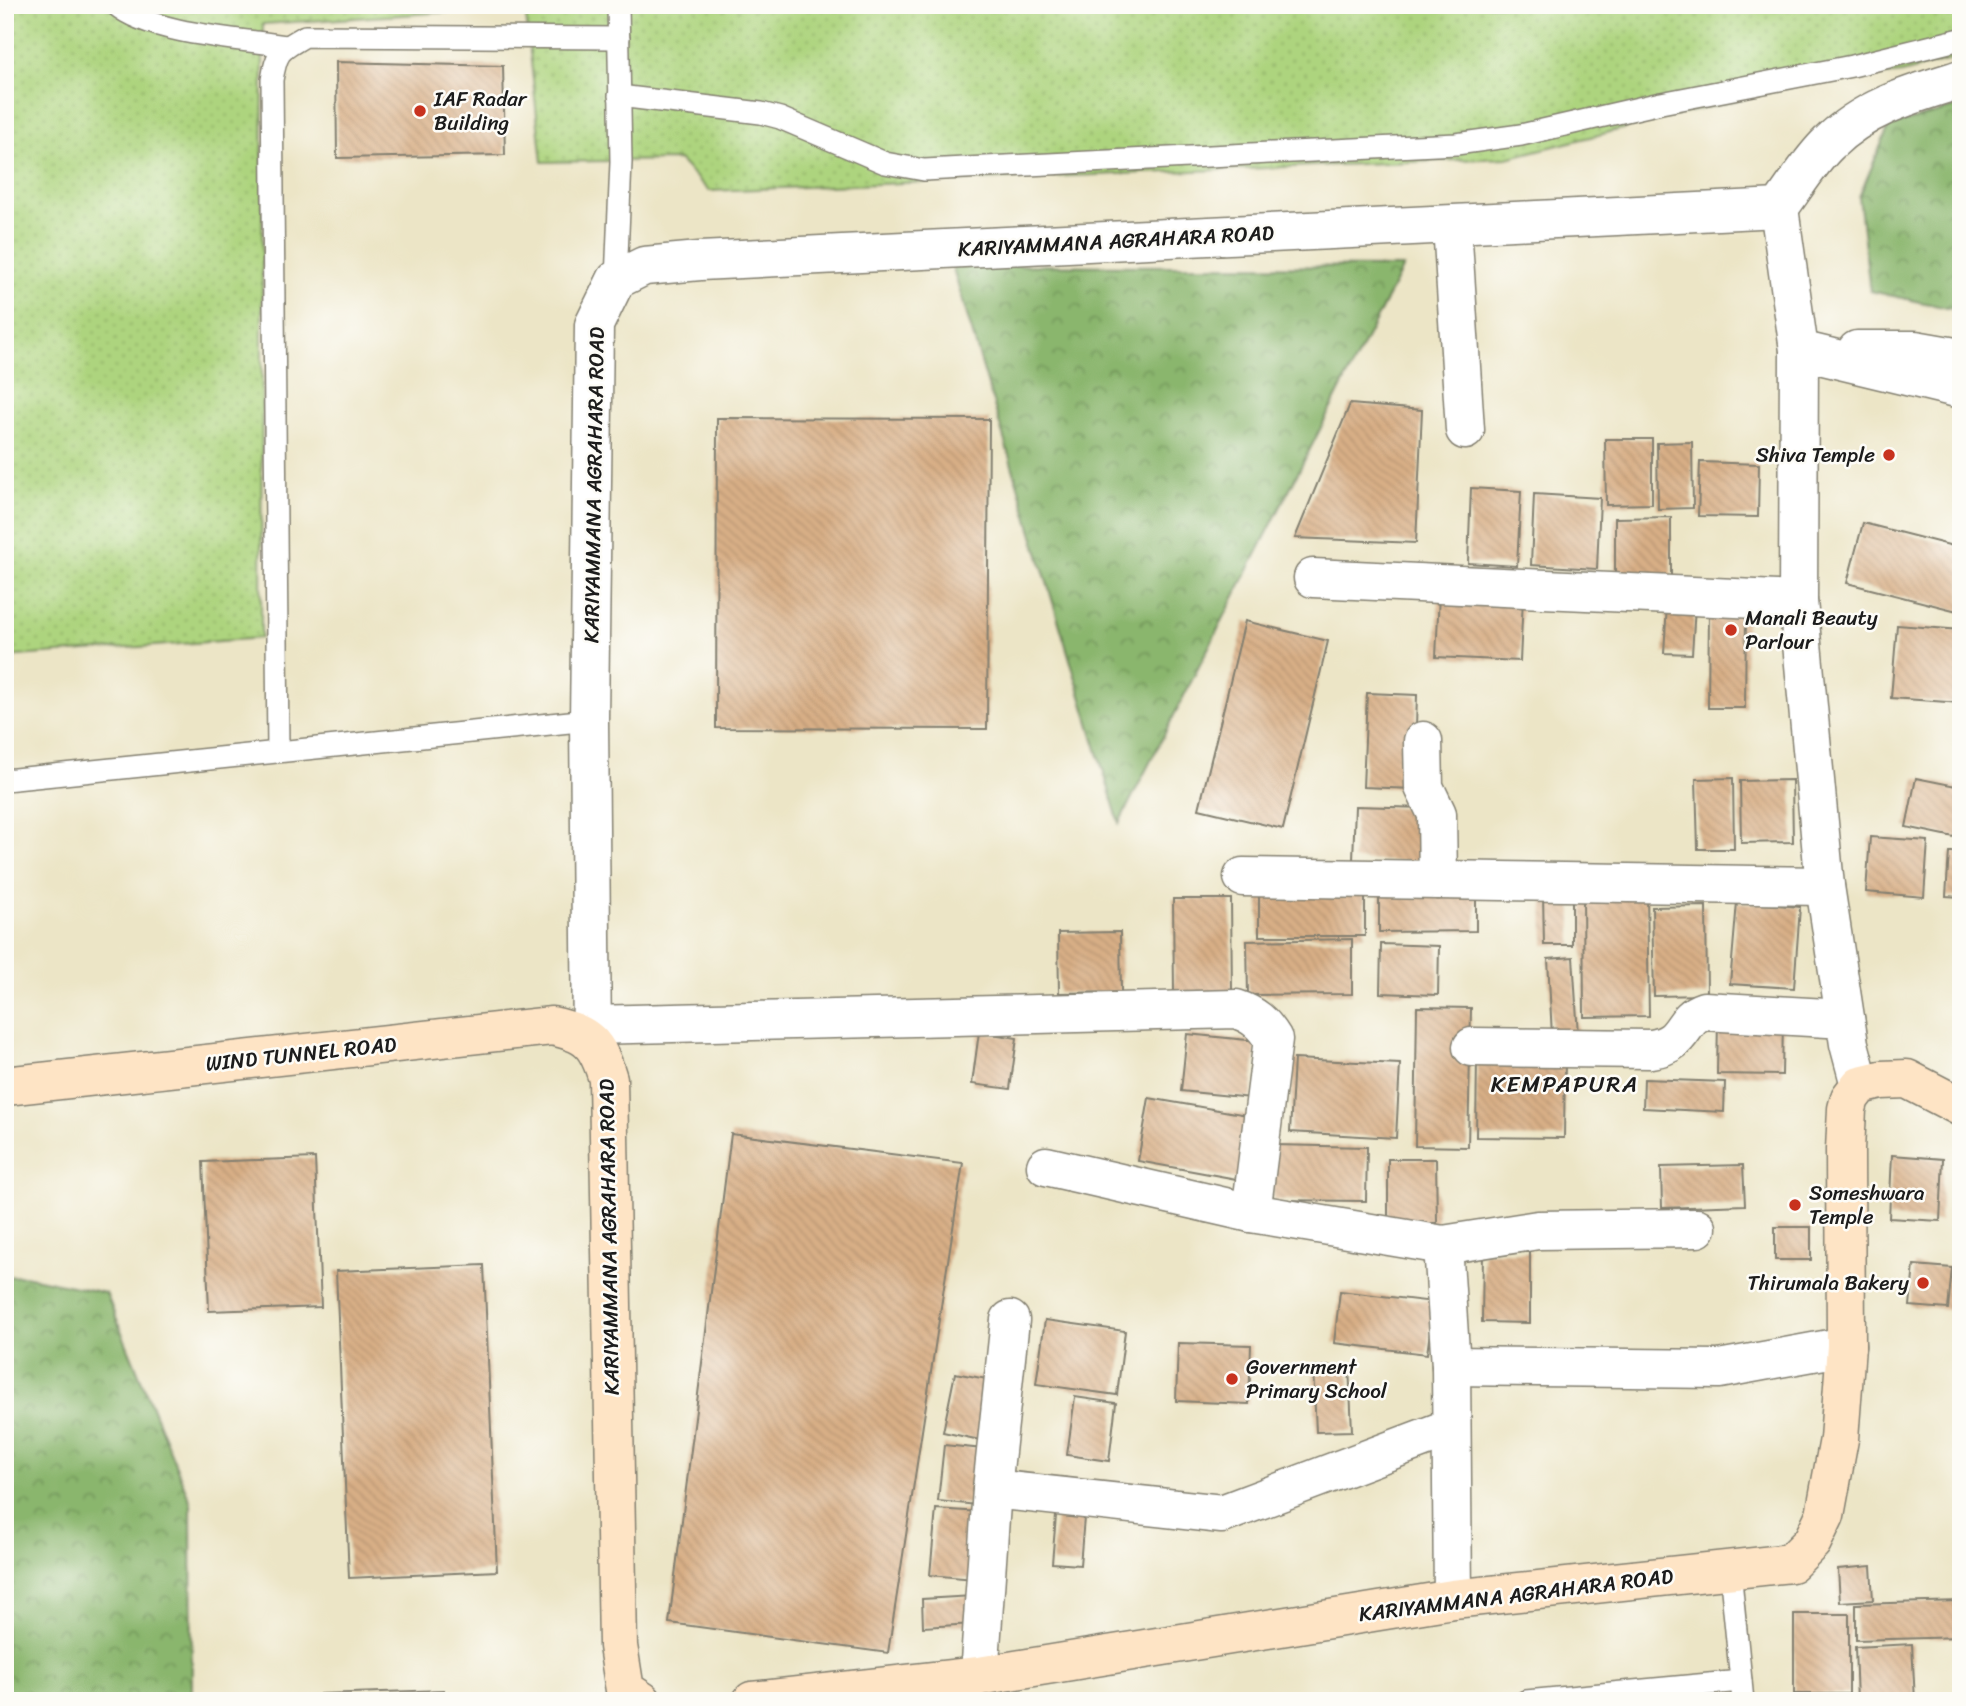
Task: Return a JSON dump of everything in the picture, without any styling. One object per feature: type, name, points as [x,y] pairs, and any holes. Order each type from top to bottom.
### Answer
[{"type":"street","points":[[1961,79],[1906,96],[1863,116],[1828,144],[1779,208],[1799,350],[1798,601],[1825,886],[1845,1019],[1860,1085],[1881,1080],[1908,1079],[1961,1107]]},
{"type":"street","name":"KARIYAMMANA AGRAHARA ROAD","points":[[631,1697],[618,1646],[608,1079],[592,1034],[589,720],[594,325],[617,280],[644,266],[700,261],[1779,208]]},
{"type":"street","points":[[1452,225],[1465,430]]},
{"type":"street","points":[[1799,350],[1915,350],[1961,358]]},
{"type":"street","points":[[1799,350],[1961,389]]},
{"type":"street","points":[[1313,578],[1798,601]]},
{"type":"street","points":[[1423,741],[1423,784],[1437,814],[1438,880]]},
{"type":"street","points":[[1243,877],[1825,886]]},
{"type":"street","points":[[592,1034],[1236,1009],[1251,1014],[1265,1025],[1273,1039],[1251,1213]]},
{"type":"street","points":[[1472,1047],[1666,1047],[1674,1042],[1696,1013],[1704,1011],[1845,1019]]},
{"type":"street","name":"WIND TUNNEL ROAD","points":[[5,1086],[552,1026],[592,1034]]},
{"type":"street","name":"KARIYAMMANA AGRAHARA ROAD","points":[[752,1701],[979,1676],[1453,1599],[1791,1563],[1812,1542],[1825,1515],[1839,1439],[1846,1346],[1847,1109],[1850,1098],[1860,1085]]},
{"type":"street","points":[[1046,1166],[1251,1213],[1443,1245],[1538,1230],[1697,1228]]},
{"type":"street","points":[[1443,1245],[1451,1366],[1453,1599]]},
{"type":"street","points":[[979,1676],[992,1489],[1010,1320]]},
{"type":"street","points":[[1451,1366],[1719,1369],[1846,1346]]},
{"type":"street","points":[[992,1489],[1222,1514],[1450,1428]]},
{"type":"lane","points":[[116,5],[128,15],[174,28],[287,46]]},
{"type":"lane","points":[[617,280],[621,162],[618,5]]},
{"type":"lane","points":[[278,751],[272,80],[276,56],[305,36],[619,38]]},
{"type":"lane","points":[[619,96],[761,113],[780,118],[885,163],[925,170],[1456,144],[1521,135],[1661,103],[1852,66],[1961,39]]},
{"type":"lane","points":[[5,780],[589,720]]},
{"type":"lane","points":[[1526,1701],[1742,1691],[1730,1570]]},
{"type":"green space","points":[[5,5],[1961,5],[1961,57],[1902,73],[1801,84],[1507,158],[709,191],[679,160],[542,162],[525,7],[263,24],[261,638],[5,657]]},
{"type":"green space","points":[[1961,106],[1961,311],[1870,291],[1859,197],[1889,126]]},
{"type":"green space","points":[[952,265],[1403,267],[1119,823]]},
{"type":"green space","points":[[24,1276],[106,1293],[191,1503],[192,1701],[5,1701],[5,1277]]},
{"type":"building","name":"IAF Radar Building","points":[[336,62],[503,66],[505,155],[337,158]]},
{"type":"building","points":[[1350,404],[1422,410],[1416,543],[1295,538]]},
{"type":"building","points":[[717,418],[989,419],[987,729],[716,728]]},
{"type":"building","points":[[1605,439],[1652,439],[1652,504],[1606,505]]},
{"type":"building","points":[[1692,442],[1693,508],[1658,509],[1657,443]]},
{"type":"building","points":[[1700,462],[1759,464],[1758,517],[1698,516]]},
{"type":"building","points":[[1471,488],[1521,491],[1517,566],[1468,563]]},
{"type":"building","points":[[1534,494],[1600,498],[1597,569],[1531,565]]},
{"type":"building","points":[[1671,517],[1671,579],[1615,579],[1615,518]]},
{"type":"building","points":[[1863,523],[1961,548],[1961,612],[1847,583]]},
{"type":"building","points":[[1439,594],[1523,598],[1520,661],[1436,657]]},
{"type":"building","points":[[1667,605],[1695,606],[1692,654],[1664,653]]},
{"type":"building","points":[[1709,612],[1746,612],[1745,708],[1708,708]]},
{"type":"building","points":[[1245,621],[1328,641],[1283,829],[1199,809]]},
{"type":"building","points":[[1897,625],[1961,630],[1961,703],[1891,698]]},
{"type":"building","points":[[1367,693],[1417,695],[1414,789],[1363,787]]},
{"type":"building","points":[[1733,778],[1734,849],[1698,849],[1696,779]]},
{"type":"building","points":[[1916,778],[1961,787],[1959,838],[1906,827]]},
{"type":"building","points":[[1792,780],[1793,842],[1741,843],[1740,781]]},
{"type":"building","points":[[1355,806],[1425,808],[1424,862],[1353,860]]},
{"type":"building","points":[[1870,837],[1928,841],[1924,897],[1866,892]]},
{"type":"building","points":[[1949,852],[1961,852],[1961,897],[1946,896]]},
{"type":"building","points":[[1365,884],[1365,936],[1259,936],[1259,885]]},
{"type":"building","points":[[1476,893],[1476,931],[1379,932],[1379,894]]},
{"type":"building","points":[[1647,893],[1649,1016],[1584,1017],[1583,894]]},
{"type":"building","points":[[1543,894],[1572,894],[1572,945],[1544,945]]},
{"type":"building","points":[[1173,899],[1231,899],[1232,992],[1174,993]]},
{"type":"building","points":[[1737,902],[1800,907],[1794,988],[1730,984]]},
{"type":"building","points":[[1706,906],[1707,995],[1654,996],[1652,907]]},
{"type":"building","points":[[1120,932],[1121,992],[1059,993],[1058,933]]},
{"type":"building","points":[[1352,939],[1352,994],[1248,995],[1247,941]]},
{"type":"building","points":[[1381,944],[1439,946],[1438,995],[1380,993]]},
{"type":"building","points":[[1573,957],[1578,1035],[1552,1036],[1548,959]]},
{"type":"building","points":[[1417,1007],[1471,1008],[1468,1147],[1415,1146]]},
{"type":"building","points":[[1718,1020],[1783,1021],[1782,1075],[1717,1074]]},
{"type":"building","points":[[979,1032],[1017,1038],[1010,1089],[972,1084]]},
{"type":"building","points":[[1187,1034],[1257,1041],[1251,1098],[1181,1091]]},
{"type":"building","points":[[1477,1055],[1565,1056],[1564,1138],[1476,1137]]},
{"type":"building","points":[[1294,1059],[1400,1064],[1396,1138],[1290,1132]]},
{"type":"building","points":[[1644,1079],[1725,1082],[1724,1112],[1643,1108]]},
{"type":"building","points":[[1149,1098],[1253,1116],[1242,1180],[1138,1161]]},
{"type":"building","points":[[731,1134],[963,1163],[888,1653],[669,1623]]},
{"type":"building","points":[[1274,1145],[1367,1147],[1366,1201],[1273,1200]]},
{"type":"building","points":[[1892,1155],[1943,1159],[1940,1221],[1889,1218]]},
{"type":"building","points":[[315,1158],[321,1307],[209,1311],[203,1162]]},
{"type":"building","points":[[1388,1159],[1436,1159],[1437,1223],[1388,1223]]},
{"type":"building","points":[[1743,1165],[1745,1205],[1662,1208],[1661,1167]]},
{"type":"building","points":[[1775,1227],[1811,1227],[1811,1260],[1775,1260]]},
{"type":"building","points":[[1483,1252],[1530,1252],[1530,1323],[1482,1322]]},
{"type":"building","points":[[484,1265],[497,1571],[349,1578],[336,1271]]},
{"type":"building","points":[[1914,1265],[1952,1268],[1948,1309],[1910,1306]]},
{"type":"building","points":[[1340,1291],[1434,1302],[1427,1354],[1334,1343]]},
{"type":"building","points":[[1045,1320],[1125,1331],[1117,1395],[1036,1384]]},
{"type":"building","points":[[1178,1343],[1251,1345],[1249,1404],[1176,1401]]},
{"type":"building","points":[[1349,1365],[1352,1431],[1316,1432],[1313,1367]]},
{"type":"building","points":[[955,1373],[992,1380],[980,1440],[943,1432]]},
{"type":"building","points":[[1075,1397],[1116,1403],[1109,1461],[1067,1455]]},
{"type":"building","points":[[944,1445],[983,1449],[977,1505],[938,1501]]},
{"type":"building","points":[[1057,1504],[1085,1506],[1080,1565],[1052,1563]]},
{"type":"building","points":[[936,1509],[980,1512],[974,1579],[930,1575]]},
{"type":"building","points":[[1871,1566],[1873,1600],[1840,1602],[1838,1569]]},
{"type":"building","points":[[973,1596],[974,1624],[923,1627],[922,1599]]},
{"type":"building","points":[[1961,1601],[1961,1637],[1856,1640],[1856,1604]]},
{"type":"building","points":[[1794,1614],[1849,1614],[1849,1694],[1794,1694]]},
{"type":"building","points":[[1912,1644],[1915,1701],[1857,1701],[1855,1647]]},
{"type":"building","points":[[444,1690],[444,1701],[320,1701],[320,1694]]},
{"type":"place","name":"IAF Radar Building","points":[[420,111]]},
{"type":"place","name":"Shiva Temple","points":[[1889,455]]},
{"type":"place","name":"Manali Beauty Parlour","points":[[1731,630]]},
{"type":"place","name":"Someshwara Temple","points":[[1795,1205]]},
{"type":"place","name":"Thirumala Bakery","points":[[1923,1283]]},
{"type":"place","name":"Government Primary School","points":[[1232,1379]]},
{"type":"district","name":"KEMPAPURA","points":[[1565,1084]]}]
